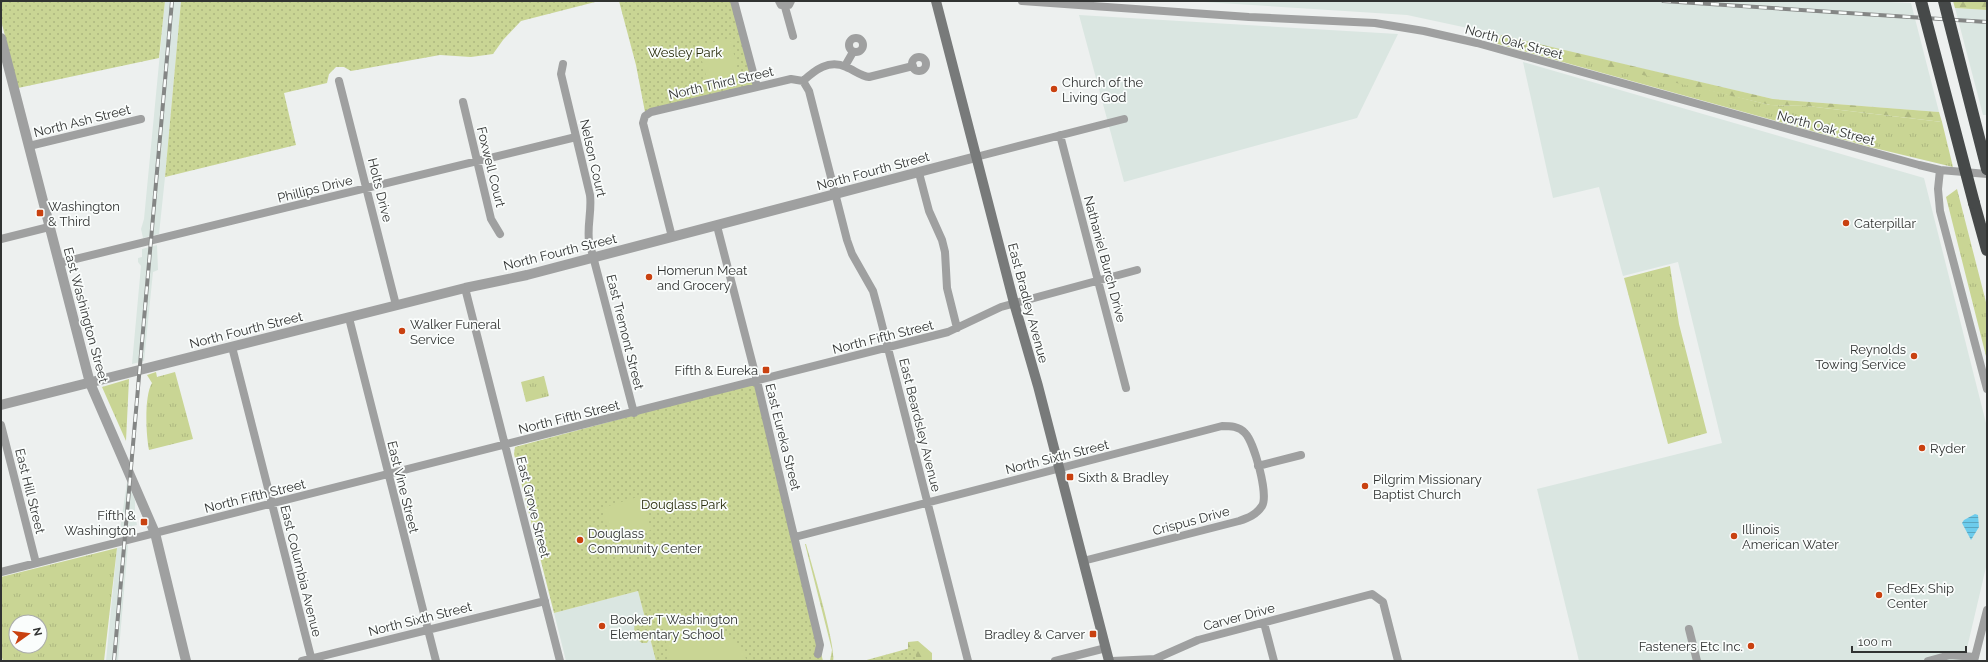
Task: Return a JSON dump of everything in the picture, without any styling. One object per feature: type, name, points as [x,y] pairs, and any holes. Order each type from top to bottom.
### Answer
[{"type":"highway","points":[[1921,1],[1987,250]]},
{"type":"highway","points":[[1944,1],[1987,169]]},
{"type":"main road","name":"East Bradley Avenue","points":[[936,1],[1014,304],[1060,469],[1106,648],[1111,661]]},
{"type":"street","points":[[734,1],[757,87]]},
{"type":"street","name":"North Oak Street","points":[[1022,1],[1250,17],[1362,22],[1424,31],[1477,43],[1727,113],[1940,170],[1987,174]]},
{"type":"street","points":[[785,3],[793,36]]},
{"type":"street","name":"East Washington Street","points":[[1,38],[5,72],[29,146],[90,383],[155,533],[186,661]]},
{"type":"street","points":[[845,66],[853,52]]},
{"type":"street","name":"Nelson Court","points":[[563,64],[561,74],[590,195],[591,211],[588,232],[594,258]]},
{"type":"street","points":[[803,81],[820,68],[830,64],[845,66],[870,78],[913,66]]},
{"type":"street","name":"North Third Street","points":[[672,237],[643,123],[646,116],[651,112],[691,101],[791,78],[803,81]]},
{"type":"street","name":"Holts Drive","points":[[340,81],[396,305]]},
{"type":"street","name":"East Beardsley Avenue","points":[[803,81],[809,91],[835,195],[852,254],[873,291],[968,661]]},
{"type":"street","name":"Foxwell Court","points":[[463,102],[491,219],[500,234]]},
{"type":"street","name":"North Ash Street","points":[[29,146],[141,119]]},
{"type":"street","name":"North Fourth Street","points":[[1,405],[396,305],[594,258],[1124,119]]},
{"type":"street","name":"Nathaniel Burch Drive","points":[[1060,135],[1126,388]]},
{"type":"street","name":"Phillips Drive","points":[[59,263],[576,137]]},
{"type":"street","points":[[1940,170],[1938,199],[1940,211],[1987,388]]},
{"type":"street","points":[[918,172],[929,211],[942,240],[945,252],[947,288],[957,328]]},
{"type":"street","name":"East Eureka Street","points":[[717,226],[795,537],[820,645],[818,654]]},
{"type":"street","points":[[1,240],[49,227]]},
{"type":"street","name":"East Tremont Street","points":[[594,258],[634,413]]},
{"type":"street","name":"North Fifth Street","points":[[1,572],[888,348],[948,332],[985,313],[1138,270]]},
{"type":"street","name":"East Grove Street","points":[[465,288],[560,661]]},
{"type":"street","name":"East Vine Street","points":[[348,318],[436,661]]},
{"type":"street","name":"East Columbia Avenue","points":[[232,347],[312,660]]},
{"type":"street","name":"East Hill Street","points":[[1,425],[36,563]]},
{"type":"street","name":"North Sixth Street","points":[[795,537],[1222,426],[1230,426],[1241,429],[1246,433],[1250,440],[1258,466]]},
{"type":"street","points":[[1258,466],[1301,455]]},
{"type":"street","name":"Crispus Drive","points":[[1083,561],[1251,517],[1264,502],[1263,487],[1258,466]]},
{"type":"street","name":"Carver Drive","points":[[1111,661],[1127,659],[1164,659],[1198,640],[1372,594],[1383,602],[1398,661]]},
{"type":"street","name":"North Sixth Street","points":[[302,661],[312,660],[545,601]]},
{"type":"street","points":[[1928,661],[1950,655],[1975,659],[1987,610]]},
{"type":"street","points":[[1264,623],[1274,661]]},
{"type":"street","points":[[1689,629],[1697,661]]},
{"type":"street","points":[[1055,661],[1106,648]]},
{"type":"shaded area","points":[[165,1],[181,1],[165,177],[159,234],[143,238],[141,229],[144,219]]},
{"type":"shaded area","points":[[1188,1],[1865,1],[1911,3],[1939,112],[1773,99],[1407,15]]},
{"type":"shaded area","points":[[1955,8],[1987,10],[1987,115],[1983,115]]},
{"type":"shaded area","points":[[1079,15],[1398,34],[1357,118],[1124,182]]},
{"type":"shaded area","points":[[1523,62],[1924,178],[1987,427],[1987,563],[1964,661],[1579,661],[1537,489],[1722,443],[1678,262],[1623,276],[1599,187],[1553,198]]},
{"type":"shaded area","points":[[157,245],[158,270],[153,272],[144,361],[132,364],[141,266],[138,262],[138,258],[142,257],[142,249]]},
{"type":"shaded area","points":[[127,482],[135,500],[137,525],[132,526],[132,533],[119,537]]},
{"type":"shaded area","points":[[128,545],[118,661],[106,661],[117,548]]},
{"type":"shaded area","name":"Booker T Washington Elementary School","points":[[638,591],[656,661],[566,661],[554,613]]},
{"type":"green space","points":[[1,1],[165,1],[159,58],[18,88],[1,20]]},
{"type":"green space","points":[[181,1],[599,1],[521,21],[503,40],[493,54],[471,57],[440,55],[351,71],[344,67],[336,67],[329,74],[327,83],[284,93],[296,145],[165,177]]},
{"type":"green space","name":"Wesley Park","points":[[619,1],[731,1],[757,87],[645,112],[636,65]]},
{"type":"green space","points":[[1953,1],[1987,1],[1987,10],[1955,8]]},
{"type":"green space","points":[[1501,35],[1773,99],[1939,112],[1942,122],[1807,106],[1770,105],[1499,41]]},
{"type":"green space","points":[[1499,37],[1498,38],[1770,105],[1807,106],[1942,122],[1953,167],[1870,147],[1494,43],[1493,40]]},
{"type":"green space","points":[[730,38],[739,75],[708,83],[698,46]]},
{"type":"green space","points":[[1957,189],[1987,306],[1987,360],[1946,197]]},
{"type":"green space","points":[[1670,266],[1679,324],[1707,433],[1668,444],[1624,278]]},
{"type":"green space","points":[[156,372],[157,377],[175,372],[193,439],[149,450],[147,435],[147,406],[149,389],[152,383],[147,375]]},
{"type":"green space","points":[[544,376],[549,396],[526,402],[521,382]]},
{"type":"green space","points":[[129,379],[126,441],[102,387]]},
{"type":"green space","name":"Douglass Park","points":[[755,383],[823,661],[656,661],[650,638],[647,643],[642,643],[635,634],[634,628],[636,622],[641,620],[646,622],[638,591],[554,613],[514,454],[515,447]]},
{"type":"green space","points":[[642,497],[651,530],[611,541],[602,508]]},
{"type":"green space","points":[[805,544],[828,623],[833,653],[833,661],[830,661],[832,650]]},
{"type":"green space","points":[[117,548],[104,661],[3,661],[1,654],[1,577]]},
{"type":"green space","points":[[676,618],[698,620],[719,628],[735,641],[742,650],[747,661],[670,661],[662,621]]},
{"type":"green space","points":[[918,641],[932,653],[932,661],[912,661],[908,651],[908,642]]},
{"type":"green space","points":[[914,647],[917,661],[863,661]]},
{"type":"water","points":[[1975,514],[1978,515],[1979,527],[1971,540],[1962,523],[1964,520]]},
{"type":"railway","points":[[114,661],[172,1]]},
{"type":"railway","points":[[1663,1],[1987,22]]},
{"type":"place","name":"Church of the Living God","points":[[1054,89]]},
{"type":"place","name":"Washington & Third","points":[[40,213]]},
{"type":"place","name":"Caterpillar","points":[[1846,223]]},
{"type":"place","name":"Homerun Meat and Grocery","points":[[649,277]]},
{"type":"place","name":"Walker Funeral Service","points":[[402,331]]},
{"type":"place","name":"Reynolds Towing Service","points":[[1914,356]]},
{"type":"place","name":"Fifth & Eureka","points":[[766,370]]},
{"type":"place","name":"Ryder","points":[[1922,448]]},
{"type":"place","name":"Sixth & Bradley","points":[[1070,477]]},
{"type":"place","name":"Pilgrim Missionary Baptist Church","points":[[1365,486]]},
{"type":"place","name":"Fifth & Washington","points":[[144,522]]},
{"type":"place","name":"Illinois American Water","points":[[1734,536]]},
{"type":"place","name":"Douglass Community Center","points":[[580,540]]},
{"type":"place","name":"FedEx Ship Center","points":[[1879,595]]},
{"type":"place","name":"Booker T Washington Elementary School","points":[[602,626]]},
{"type":"place","name":"Bradley & Carver","points":[[1093,634]]},
{"type":"place","name":"Fasteners Etc Inc.","points":[[1751,646]]}]
